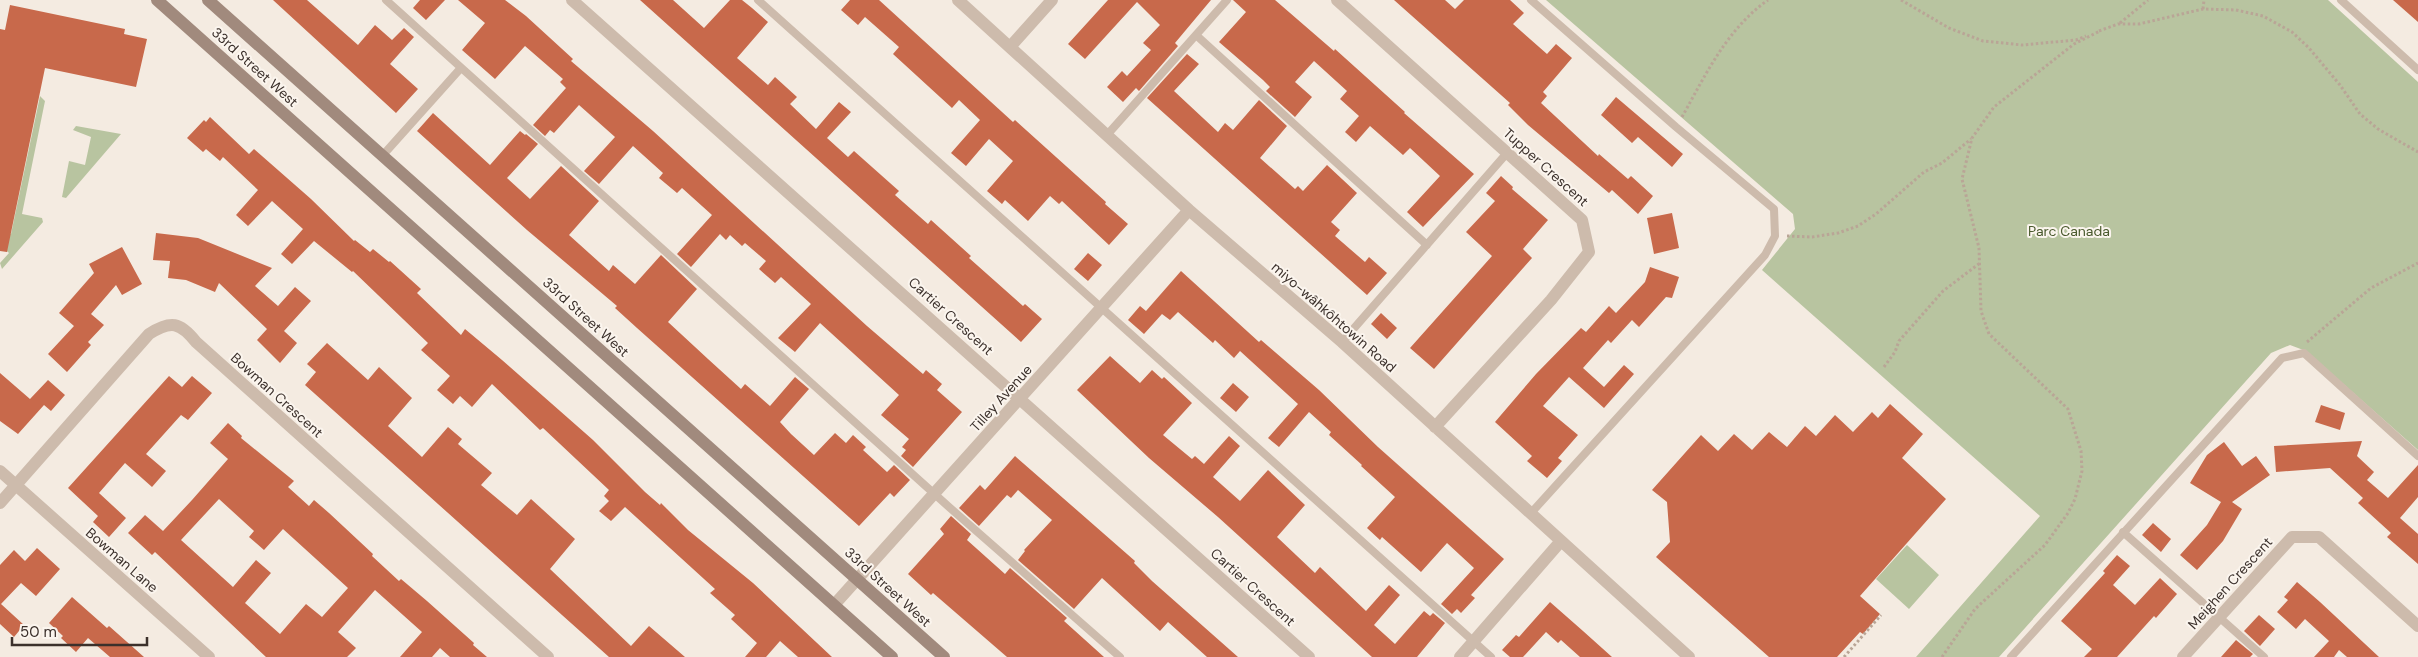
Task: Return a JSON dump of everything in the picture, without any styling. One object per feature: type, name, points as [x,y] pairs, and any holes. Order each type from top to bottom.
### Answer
[{"type":"main road","name":"33rd Street West","points":[[157,0],[892,657]]},
{"type":"main road","name":"33rd Street West","points":[[208,0],[944,657]]},
{"type":"street","name":"Cartier Crescent","points":[[572,0],[1309,657]]},
{"type":"street","name":"miyo-wâhkôhtowin Road","points":[[958,0],[1189,210],[1342,342],[1689,657]]},
{"type":"street","points":[[1010,47],[1052,0]]},
{"type":"street","name":"Tupper Crescent","points":[[1337,0],[1582,220],[1589,252],[1551,300],[1435,428]]},
{"type":"street","name":"Tilley Avenue","points":[[834,605],[1189,210]]},
{"type":"street","name":"Bowman Crescent","points":[[0,503],[149,334],[161,326],[173,324],[185,329],[196,342],[548,657]]},
{"type":"street","name":"Bowman Lane","points":[[0,471],[210,657]]},
{"type":"street","name":"Meighen Crescent","points":[[2183,657],[2292,537],[2319,536],[2418,626]]},
{"type":"street","points":[[1460,657],[1562,541]]},
{"type":"lane","points":[[386,0],[460,69],[1120,657]]},
{"type":"lane","points":[[758,0],[1491,657]]},
{"type":"lane","points":[[1107,135],[1227,0]]},
{"type":"lane","points":[[1531,0],[1676,127],[1774,209],[1774,236],[1765,255],[1531,513]]},
{"type":"lane","points":[[2341,0],[2418,70]]},
{"type":"lane","points":[[1196,35],[1427,245]]},
{"type":"lane","points":[[383,155],[460,69]]},
{"type":"lane","points":[[1342,342],[1507,152]]},
{"type":"lane","points":[[2010,657],[2282,358],[2304,353],[2418,456]]},
{"type":"lane","points":[[2123,532],[2264,657]]},
{"type":"path","points":[[1676,127],[1709,67],[1728,39],[1744,20],[1768,0]]},
{"type":"path","points":[[1901,0],[1949,28],[1983,41],[2022,45],[2076,40],[2118,24],[2148,0]]},
{"type":"path","points":[[2203,9],[2204,0]]},
{"type":"path","points":[[2118,24],[2139,24],[2203,9],[2236,10],[2262,16],[2292,32],[2323,64],[2360,114],[2378,129],[2418,152]]},
{"type":"path","points":[[1774,236],[1812,237],[1838,233],[1858,226],[1876,214],[1924,172],[1942,163],[1972,138],[1994,107],[2074,44],[2100,31]]},
{"type":"path","points":[[1942,657],[1962,625],[1975,609],[2045,544],[2068,514],[2075,499],[2082,471],[2081,451],[2068,409],[1989,334],[1980,311],[1981,263],[1979,248],[1962,180],[1972,138]]},
{"type":"path","points":[[1884,368],[1895,352],[1899,341],[1943,291],[1981,263]]},
{"type":"path","points":[[2304,353],[2308,340],[2364,294],[2418,263]]},
{"type":"path","points":[[1844,657],[1881,615]]},
{"type":"green space","name":"Parc Canada","points":[[1546,0],[2328,0],[2418,82],[2418,450],[2306,351],[2290,345],[2271,353],[1999,657],[1916,657],[2040,516],[1762,270],[1795,229],[1793,214]]},
{"type":"green space","points":[[40,96],[45,101],[22,214],[42,218],[43,222],[2,269],[0,263],[9,253],[0,245],[0,232],[11,234]]},
{"type":"green space","points":[[76,126],[121,134],[66,198],[62,197],[69,161],[85,165],[91,137],[73,130]]},
{"type":"green space","points":[[1907,545],[1939,575],[1909,609],[1876,579]]},
{"type":"building","points":[[273,0],[307,0],[358,45],[375,25],[392,40],[404,28],[414,37],[390,64],[418,89],[396,113]]},
{"type":"building","points":[[420,0],[445,0],[426,20],[413,8]]},
{"type":"building","points":[[458,0],[505,0],[526,16],[573,59],[571,61],[653,131],[867,326],[923,374],[926,370],[942,384],[937,390],[962,412],[913,467],[901,456],[906,450],[902,447],[909,439],[881,415],[899,395],[820,323],[795,352],[778,338],[811,304],[781,277],[775,283],[759,269],[766,261],[745,243],[742,246],[730,235],[726,240],[720,234],[691,267],[677,254],[712,215],[682,188],[677,193],[659,178],[663,173],[633,146],[599,184],[584,171],[615,137],[579,105],[554,133],[550,130],[545,136],[533,125],[566,88],[560,82],[563,79],[525,46],[495,79],[462,50],[485,23]]},
{"type":"building","points":[[640,0],[673,0],[704,28],[730,0],[742,0],[768,22],[737,58],[768,85],[775,77],[797,97],[790,104],[816,129],[839,102],[851,112],[827,138],[848,157],[854,151],[899,191],[895,195],[928,224],[931,220],[971,256],[969,258],[1023,306],[1025,304],[1042,319],[1021,342]]},
{"type":"building","points":[[850,0],[879,0],[1013,122],[1015,120],[1128,224],[1109,245],[1062,201],[1059,204],[1050,196],[1028,221],[1005,200],[1002,204],[987,191],[1013,161],[989,139],[966,166],[951,153],[980,120],[959,100],[952,108],[893,54],[899,47],[865,17],[858,25],[841,10]]},
{"type":"building","points":[[1108,0],[1211,0],[1175,43],[1178,46],[1139,91],[1136,88],[1123,102],[1107,87],[1122,71],[1127,76],[1151,50],[1143,43],[1160,25],[1137,2],[1085,59],[1068,44]]},
{"type":"building","points":[[1233,0],[1275,0],[1334,51],[1335,49],[1474,174],[1423,227],[1407,212],[1440,176],[1410,148],[1403,155],[1370,126],[1356,142],[1345,132],[1359,116],[1340,99],[1347,91],[1314,61],[1295,82],[1312,97],[1295,117],[1266,91],[1270,87],[1263,80],[1219,42],[1246,12]]},
{"type":"building","points":[[1394,0],[1445,0],[1455,9],[1464,0],[1510,0],[1524,13],[1513,24],[1547,54],[1556,44],[1572,58],[1543,92],[1547,96],[1541,103],[1598,156],[1599,154],[1628,179],[1631,176],[1653,196],[1638,214],[1612,190],[1609,193],[1528,125],[1508,105],[1510,103]]},
{"type":"building","points":[[2393,0],[2418,0],[2418,22]]},
{"type":"building","points":[[10,5],[125,29],[124,34],[147,39],[136,87],[45,68],[7,252],[0,251],[0,29],[5,30]]},
{"type":"building","points":[[1187,54],[1199,64],[1174,91],[1218,132],[1225,123],[1233,130],[1259,100],[1287,126],[1260,158],[1295,189],[1298,186],[1303,191],[1327,165],[1357,193],[1331,222],[1340,230],[1335,236],[1365,262],[1369,257],[1387,273],[1367,295],[1147,98]]},
{"type":"building","points":[[1616,97],[1683,154],[1672,167],[1638,137],[1632,143],[1601,115]]},
{"type":"building","points":[[433,113],[490,165],[520,131],[526,134],[538,144],[507,178],[530,199],[561,166],[599,201],[569,235],[609,271],[613,265],[635,284],[661,255],[697,289],[668,322],[741,389],[745,384],[770,406],[795,377],[809,389],[780,422],[814,455],[835,433],[846,443],[853,435],[866,447],[863,450],[887,472],[894,465],[910,480],[894,497],[890,493],[859,526],[615,308],[617,306],[527,230],[417,131]]},
{"type":"building","points":[[210,117],[249,154],[254,149],[311,199],[354,241],[370,252],[373,249],[390,261],[421,289],[417,293],[461,335],[465,329],[502,360],[593,440],[645,492],[660,505],[661,503],[688,530],[753,583],[832,657],[798,657],[780,641],[766,657],[745,657],[757,643],[731,619],[735,615],[710,593],[715,589],[625,507],[611,521],[599,511],[609,501],[604,496],[609,490],[543,428],[540,430],[492,384],[472,407],[460,396],[453,404],[437,390],[450,376],[421,350],[428,343],[353,271],[314,241],[292,264],[281,254],[303,229],[272,201],[248,226],[236,215],[258,190],[223,157],[220,161],[206,149],[203,152],[187,138],[204,120],[206,122]]},
{"type":"building","points":[[1501,176],[1513,187],[1512,189],[1548,220],[1523,249],[1532,258],[1434,369],[1410,348],[1492,256],[1466,232],[1495,201],[1486,193]]},
{"type":"building","points":[[1672,213],[1679,248],[1654,254],[1647,218]]},
{"type":"building","points":[[156,233],[198,238],[272,268],[255,286],[278,306],[295,287],[311,301],[284,331],[297,343],[280,363],[257,340],[267,329],[219,283],[215,292],[186,280],[168,278],[170,261],[153,260]]},
{"type":"building","points":[[122,247],[142,284],[122,295],[116,285],[91,314],[104,325],[88,342],[91,345],[67,372],[48,354],[74,326],[59,313],[94,273],[89,264]]},
{"type":"building","points":[[1088,253],[1102,265],[1088,281],[1074,269]]},
{"type":"building","points":[[1650,267],[1679,277],[1672,298],[1666,297],[1639,327],[1632,320],[1611,343],[1608,340],[1583,368],[1604,387],[1624,365],[1634,374],[1604,408],[1569,377],[1543,406],[1578,435],[1558,458],[1562,461],[1547,478],[1527,461],[1532,456],[1495,422],[1536,374],[1581,328],[1586,332],[1609,306],[1616,313],[1645,282]]},
{"type":"building","points":[[1181,271],[1259,342],[1261,340],[1319,390],[1378,447],[1504,559],[1471,595],[1475,598],[1461,613],[1457,609],[1452,614],[1441,604],[1474,568],[1447,543],[1421,572],[1382,537],[1380,540],[1367,528],[1395,497],[1329,435],[1331,432],[1309,412],[1279,447],[1268,438],[1298,404],[1240,351],[1234,358],[1215,340],[1213,343],[1178,312],[1170,320],[1162,314],[1144,334],[1128,320],[1140,306],[1146,311]]},
{"type":"building","points":[[1381,313],[1397,328],[1387,339],[1371,324]]},
{"type":"building","points":[[327,343],[368,380],[379,367],[412,398],[388,426],[422,457],[448,427],[462,439],[458,444],[492,473],[481,485],[517,515],[531,499],[575,539],[550,569],[631,646],[649,626],[685,657],[609,657],[305,385],[316,372],[307,364]]},
{"type":"building","points":[[1110,356],[1140,383],[1152,370],[1162,379],[1164,377],[1192,403],[1163,435],[1192,459],[1195,456],[1204,464],[1229,436],[1240,446],[1213,477],[1240,501],[1268,470],[1305,505],[1277,537],[1315,573],[1320,567],[1366,611],[1389,585],[1400,595],[1374,625],[1395,644],[1424,611],[1430,616],[1433,613],[1445,623],[1417,657],[1372,657],[1218,517],[1149,458],[1077,390]]},
{"type":"building","points":[[0,373],[30,399],[48,380],[65,395],[51,411],[44,405],[18,434],[0,421]]},
{"type":"building","points":[[169,376],[182,387],[192,376],[212,393],[188,420],[181,415],[146,454],[166,471],[152,487],[125,463],[99,493],[126,518],[109,537],[93,522],[98,516],[68,488]]},
{"type":"building","points":[[1233,383],[1249,397],[1236,412],[1220,398]]},
{"type":"building","points":[[1890,404],[1923,434],[1902,458],[1946,499],[1860,596],[1880,614],[1863,634],[1860,632],[1837,657],[1769,657],[1656,557],[1670,542],[1667,502],[1652,490],[1701,435],[1718,451],[1734,434],[1752,450],[1769,432],[1787,447],[1805,426],[1816,436],[1835,415],[1853,432],[1872,412],[1878,418]]},
{"type":"building","points":[[2321,405],[2345,413],[2340,430],[2315,422]]},
{"type":"building","points":[[228,423],[242,436],[241,438],[294,481],[288,487],[309,506],[314,500],[373,554],[372,556],[399,581],[401,579],[427,601],[487,657],[450,657],[440,648],[432,657],[400,657],[422,632],[375,590],[338,632],[356,648],[347,657],[266,657],[155,552],[152,555],[128,533],[145,515],[163,531],[192,500],[228,459],[210,443]],"holes":[[[219,499],[254,531],[249,537],[264,550],[283,529],[348,588],[322,617],[306,604],[280,634],[245,603],[271,573],[256,560],[233,587],[181,540]]]},
{"type":"building","points":[[2362,441],[2357,456],[2374,472],[2367,480],[2388,498],[2418,465],[2418,497],[2400,518],[2418,534],[2418,564],[2387,537],[2391,533],[2358,503],[2363,498],[2330,468],[2276,472],[2274,446]]},
{"type":"building","points":[[2224,442],[2242,466],[2256,456],[2270,475],[2232,502],[2242,509],[2223,541],[2197,570],[2180,555],[2207,525],[2221,502],[2190,483],[2207,455]]},
{"type":"building","points":[[1015,456],[1135,561],[1134,563],[1152,581],[1238,657],[1207,657],[1168,622],[1160,631],[1102,578],[1074,609],[1018,560],[1024,550],[1052,520],[1018,490],[1011,498],[1007,495],[979,526],[959,508],[980,485],[985,490]]},
{"type":"building","points":[[951,516],[971,534],[967,540],[1005,574],[1010,568],[1067,618],[1064,621],[1104,657],[1007,657],[933,593],[931,595],[908,574],[944,534],[940,529]]},
{"type":"building","points":[[2153,523],[2171,539],[2161,552],[2142,535]]},
{"type":"building","points":[[37,548],[60,569],[36,596],[21,583],[1,604],[24,625],[14,637],[0,624],[0,565],[14,550],[25,561]]},
{"type":"building","points":[[2117,555],[2130,566],[2113,585],[2135,605],[2160,578],[2177,594],[2117,657],[2084,657],[2092,649],[2061,621],[2105,573],[2103,571]]},
{"type":"building","points":[[2297,582],[2379,657],[2347,657],[2339,650],[2334,657],[2314,657],[2329,641],[2305,619],[2296,629],[2277,612],[2288,600],[2284,597]]},
{"type":"building","points":[[72,597],[144,657],[110,657],[88,638],[76,652],[49,623]]},
{"type":"building","points":[[1550,602],[1612,657],[1580,657],[1561,640],[1558,643],[1546,632],[1523,657],[1510,657],[1502,650],[1516,635],[1519,637]]},
{"type":"building","points":[[2259,615],[2275,629],[2260,646],[2244,631]]},
{"type":"building","points":[[2236,640],[2253,654],[2250,657],[2221,657]]}]
